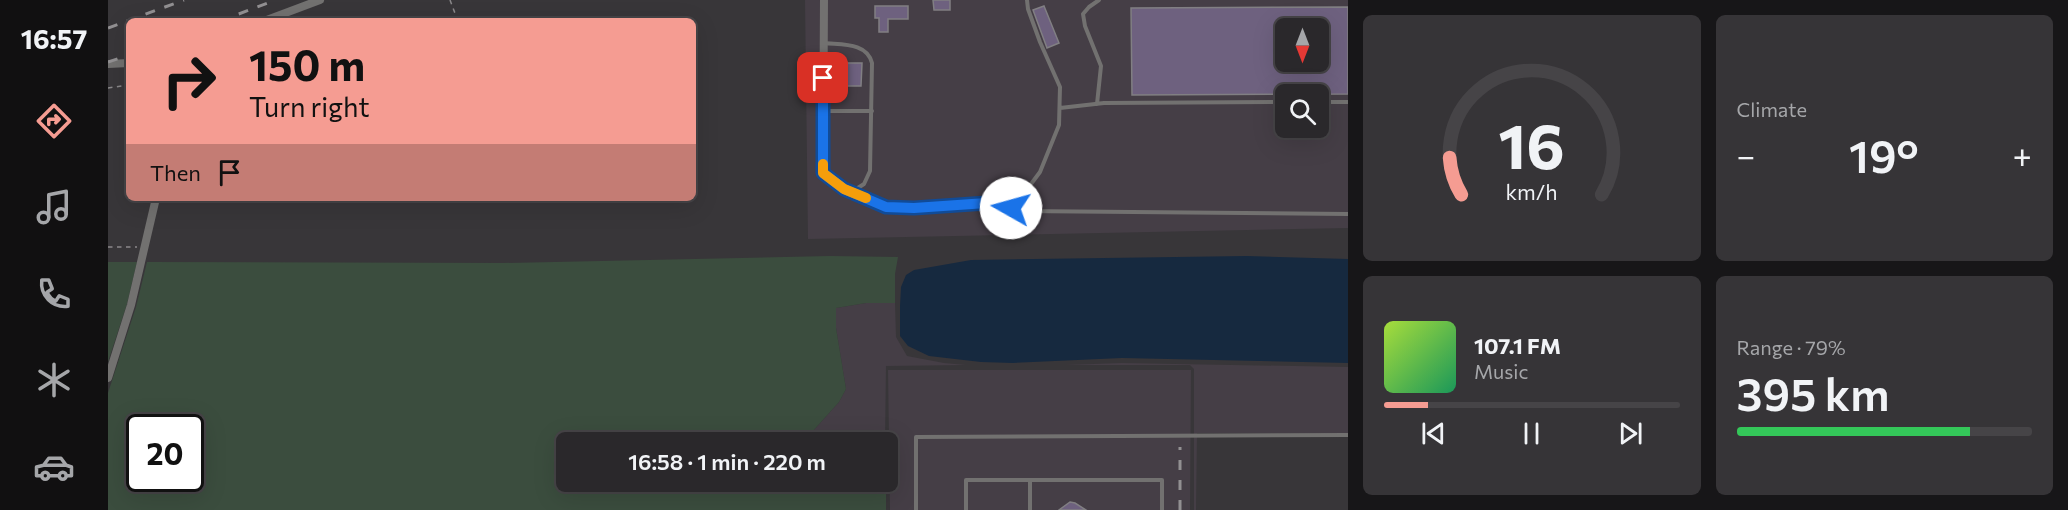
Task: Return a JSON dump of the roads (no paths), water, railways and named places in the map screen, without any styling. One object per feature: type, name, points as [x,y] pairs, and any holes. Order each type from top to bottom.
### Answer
[{"type":"street","points":[[272,18],[320,0]]},
{"type":"street","points":[[823,173],[824,0]]},
{"type":"street","points":[[108,64],[126,63]]},
{"type":"street","points":[[108,378],[131,305],[155,201]]},
{"type":"lane","points":[[823,173],[844,189],[877,204],[899,208],[1001,202],[1031,184],[1040,172],[1059,125],[1060,108],[1057,77],[1028,9],[1027,0]]},
{"type":"lane","points":[[1097,104],[1101,66],[1085,26],[1083,14],[1099,0]]},
{"type":"lane","points":[[823,43],[851,45],[861,49],[870,57],[872,111],[870,171],[864,184],[852,192]]},
{"type":"lane","points":[[1060,108],[1097,104],[1275,102]]},
{"type":"lane","points":[[1329,102],[1348,102]]},
{"type":"lane","points":[[823,111],[872,111]]},
{"type":"lane","points":[[1001,202],[1022,211],[1348,214]]},
{"type":"lane","points":[[916,510],[916,437],[1348,435]]},
{"type":"lane","points":[[966,510],[966,480],[1162,480],[1162,510]]},
{"type":"lane","points":[[1030,480],[1030,510]]},
{"type":"water","points":[[1247,256],[1348,259],[1348,363],[1122,358],[1013,363],[981,362],[929,356],[908,346],[900,336],[901,287],[906,275],[914,270],[971,260]]},
{"type":"railway","points":[[135,18],[184,0]]},
{"type":"railway","points":[[228,18],[276,0]]},
{"type":"railway","points":[[108,28],[126,21]]},
{"type":"railway","points":[[108,62],[126,56]]},
{"type":"railway","points":[[1180,447],[1180,510]]}]
